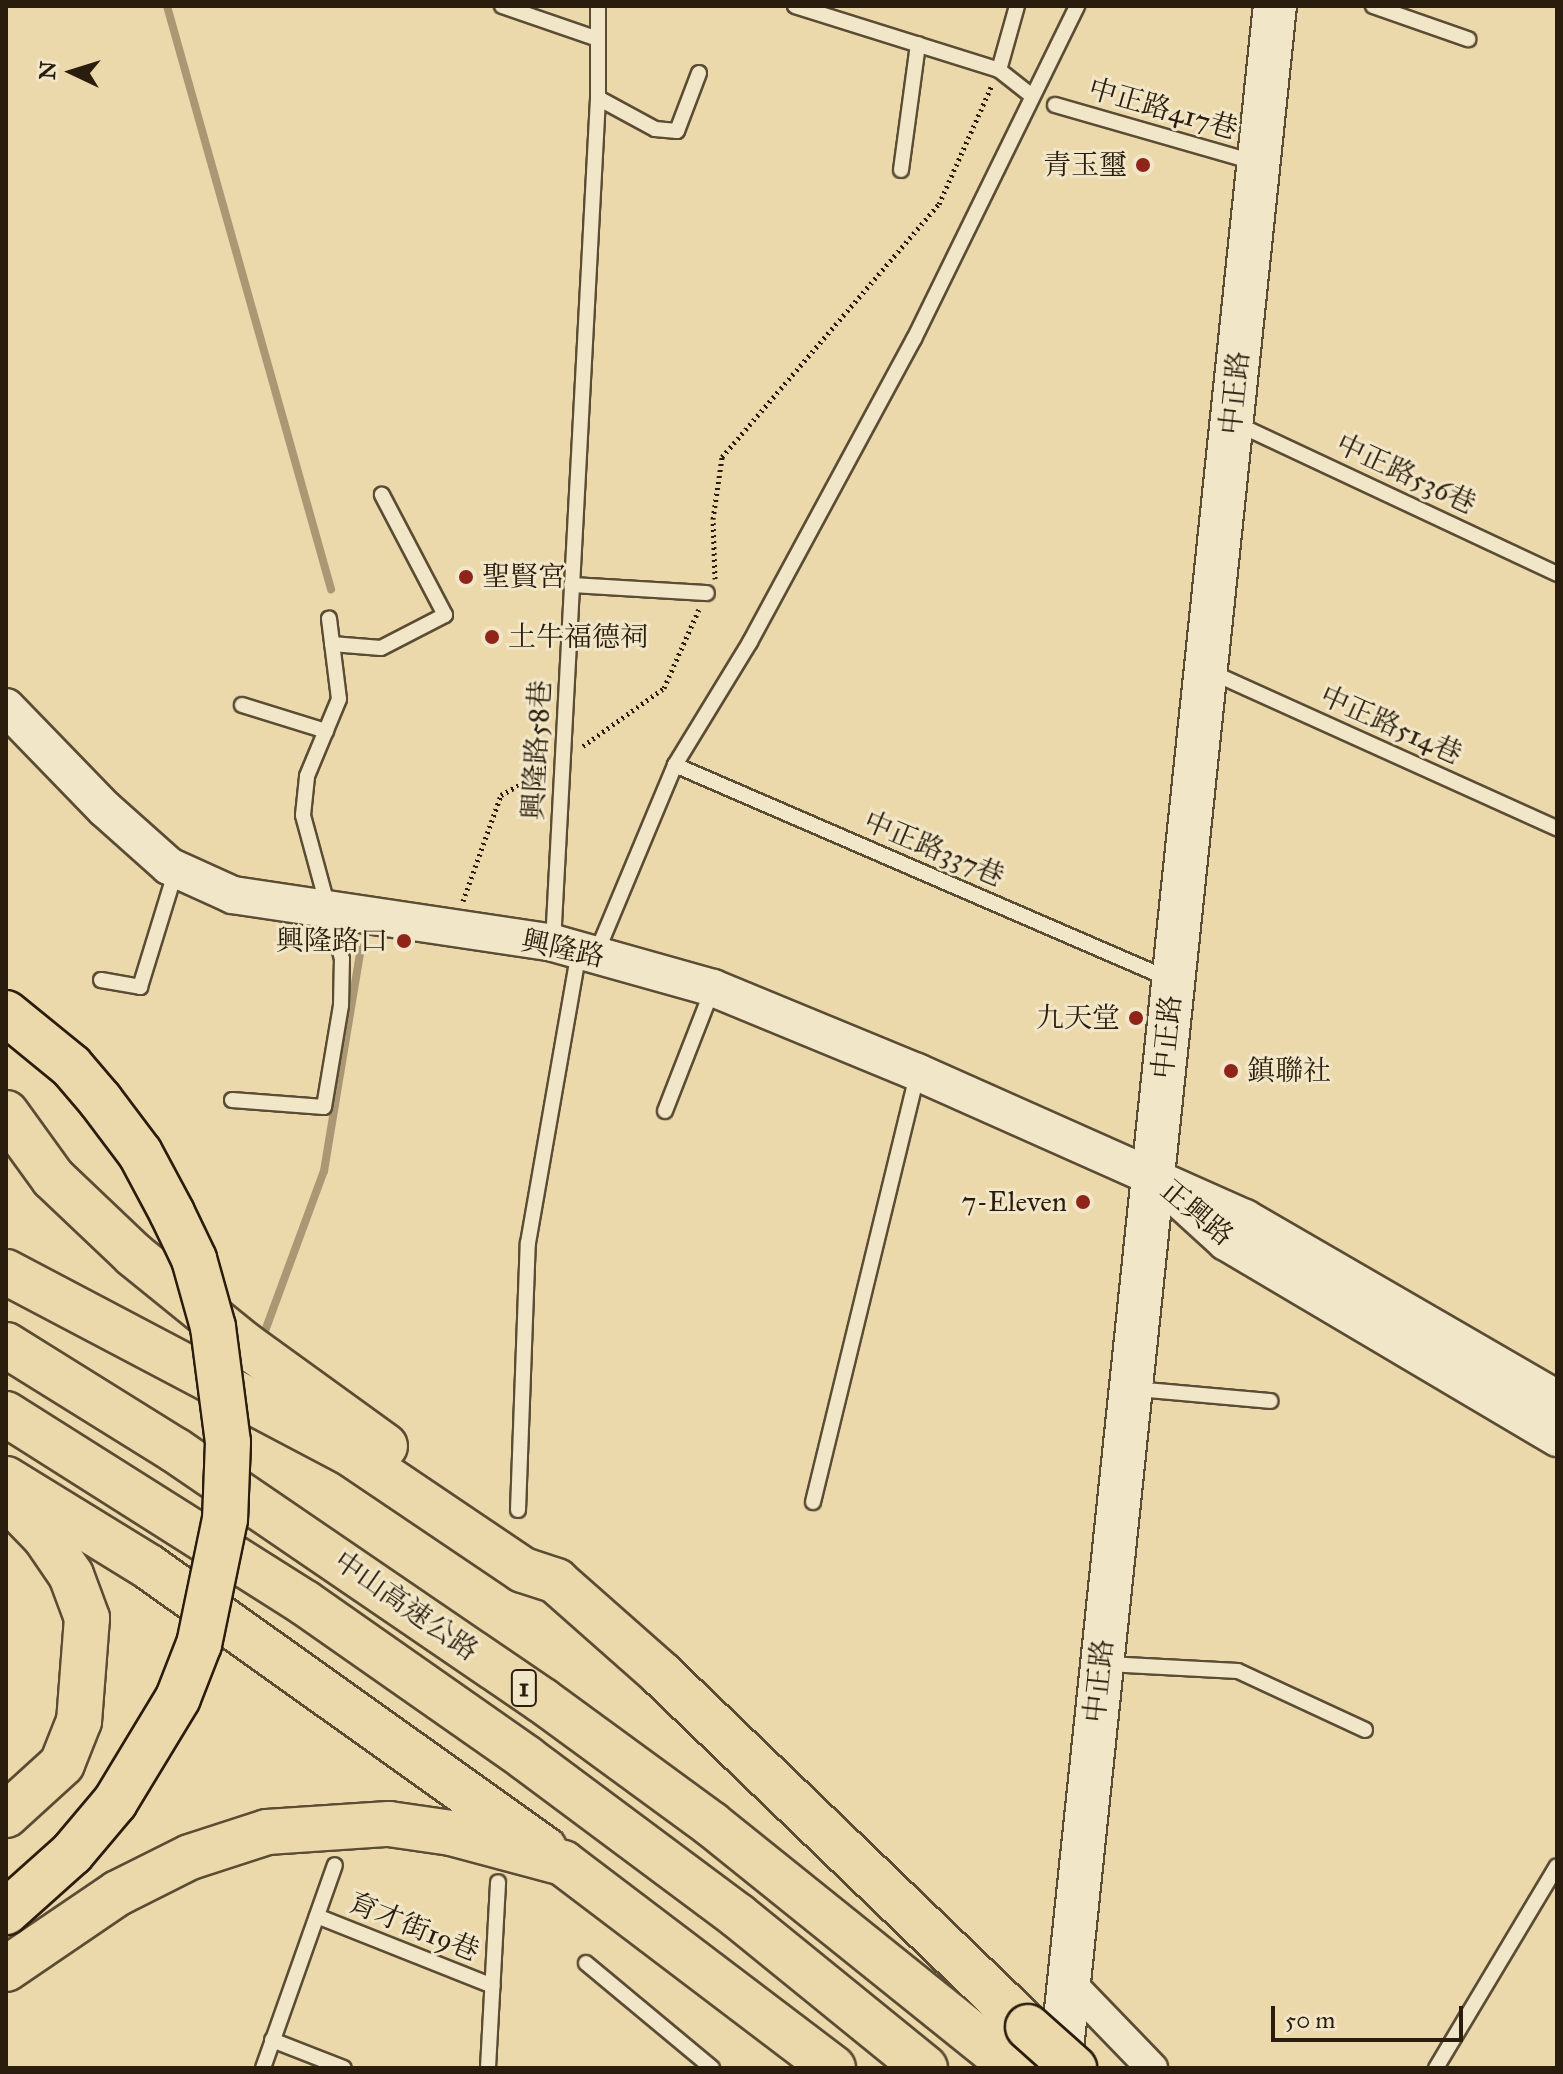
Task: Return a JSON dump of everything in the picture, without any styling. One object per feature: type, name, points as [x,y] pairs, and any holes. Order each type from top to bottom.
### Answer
[{"type":"highway","points":[[6,1013],[71,1066],[140,1153],[166,1201],[194,1259],[213,1327],[228,1442],[225,1519],[199,1644],[178,1698],[115,1802],[72,1853],[6,1912]]},
{"type":"highway","points":[[6,1113],[53,1178],[134,1255],[244,1344],[530,1554],[661,1674],[1074,2068]]},
{"type":"highway","points":[[6,1272],[348,1452],[523,1570],[556,1581]]},
{"type":"highway","name":"中山高速公路","points":[[6,1345],[175,1450],[543,1701],[711,1824],[1015,2068]]},
{"type":"highway","name":"中山高速公路","points":[[6,1414],[305,1603],[526,1758],[738,1916],[925,2068]]},
{"type":"highway","points":[[6,1479],[149,1567],[563,1863],[833,2068]]},
{"type":"highway","points":[[6,1497],[45,1537],[71,1575],[87,1618],[79,1721],[62,1764],[6,1815]]},
{"type":"highway","points":[[6,1969],[118,1893],[190,1857],[267,1832],[389,1824],[451,1833],[563,1863]]},
{"type":"main road","name":"中正路","points":[[1060,2068],[1203,669],[1233,422],[1275,6]]},
{"type":"street","name":"興隆路","points":[[6,707],[105,809],[176,869],[233,895],[576,950],[713,988],[917,1072],[1152,1176]]},
{"type":"street","name":"正興路","points":[[1152,1176],[1245,1218],[1557,1399]]},
{"type":"street","name":"正興路","points":[[1152,1176],[1226,1242],[1557,1438]]},
{"type":"street","points":[[1068,1981],[1152,2068]]},
{"type":"lane","points":[[502,6],[595,38]]},
{"type":"lane","name":"興隆路58巷","points":[[576,950],[562,761],[598,98],[595,38],[598,6]]},
{"type":"lane","points":[[795,6],[999,70],[1032,96]]},
{"type":"lane","points":[[999,70],[1017,6]]},
{"type":"lane","points":[[518,1510],[528,1243],[576,950],[675,765],[750,642],[914,339],[1077,6]]},
{"type":"lane","points":[[1373,6],[1468,39]]},
{"type":"lane","points":[[901,170],[918,44]]},
{"type":"lane","points":[[598,98],[655,129],[677,131],[699,73]]},
{"type":"lane","name":"中正路417巷","points":[[1055,105],[1257,163]]},
{"type":"lane","name":"中正路536巷","points":[[1233,422],[1557,574]]},
{"type":"lane","points":[[332,644],[381,648],[445,615],[382,495]]},
{"type":"lane","points":[[571,585],[707,593]]},
{"type":"lane","points":[[232,1100],[324,1107],[341,1005],[342,959],[303,815],[307,776],[339,699],[329,619]]},
{"type":"lane","name":"中正路514巷","points":[[1203,669],[1557,828]]},
{"type":"lane","points":[[242,705],[326,731]]},
{"type":"lane","name":"中正路337巷","points":[[675,765],[1173,981]]},
{"type":"lane","points":[[101,980],[140,987],[176,869]]},
{"type":"lane","points":[[665,1111],[713,988]]},
{"type":"lane","points":[[813,1502],[917,1072]]},
{"type":"lane","points":[[1131,1389],[1270,1401]]},
{"type":"lane","points":[[1101,1663],[1238,1671],[1365,1730]]},
{"type":"lane","points":[[263,2068],[335,1865]]},
{"type":"lane","points":[[1436,2068],[1557,1866]]},
{"type":"lane","points":[[488,2068],[498,1882]]},
{"type":"lane","name":"育才街19巷","points":[[317,1916],[493,1986]]},
{"type":"lane","points":[[586,1963],[712,2068]]},
{"type":"lane","points":[[272,2040],[344,2068]]},
{"type":"lane","points":[[687,2068],[696,2055]]},
{"type":"path","points":[[453,928],[501,795],[562,761],[664,688],[715,578],[713,519],[722,457],[939,204],[999,70]]},
{"type":"waterway","points":[[167,6],[331,589]]},
{"type":"waterway","points":[[265,1331],[324,1171],[361,947]]},
{"type":"place","name":"青玉璽","points":[[1143,165]]},
{"type":"place","name":"聖賢宮","points":[[466,577]]},
{"type":"place","name":"土牛福德祠","points":[[492,637]]},
{"type":"place","name":"興隆路口","points":[[404,941]]},
{"type":"place","name":"九天堂","points":[[1136,1018]]},
{"type":"place","name":"鎮聯社","points":[[1231,1071]]},
{"type":"place","name":"7-Eleven","points":[[1083,1202]]}]
